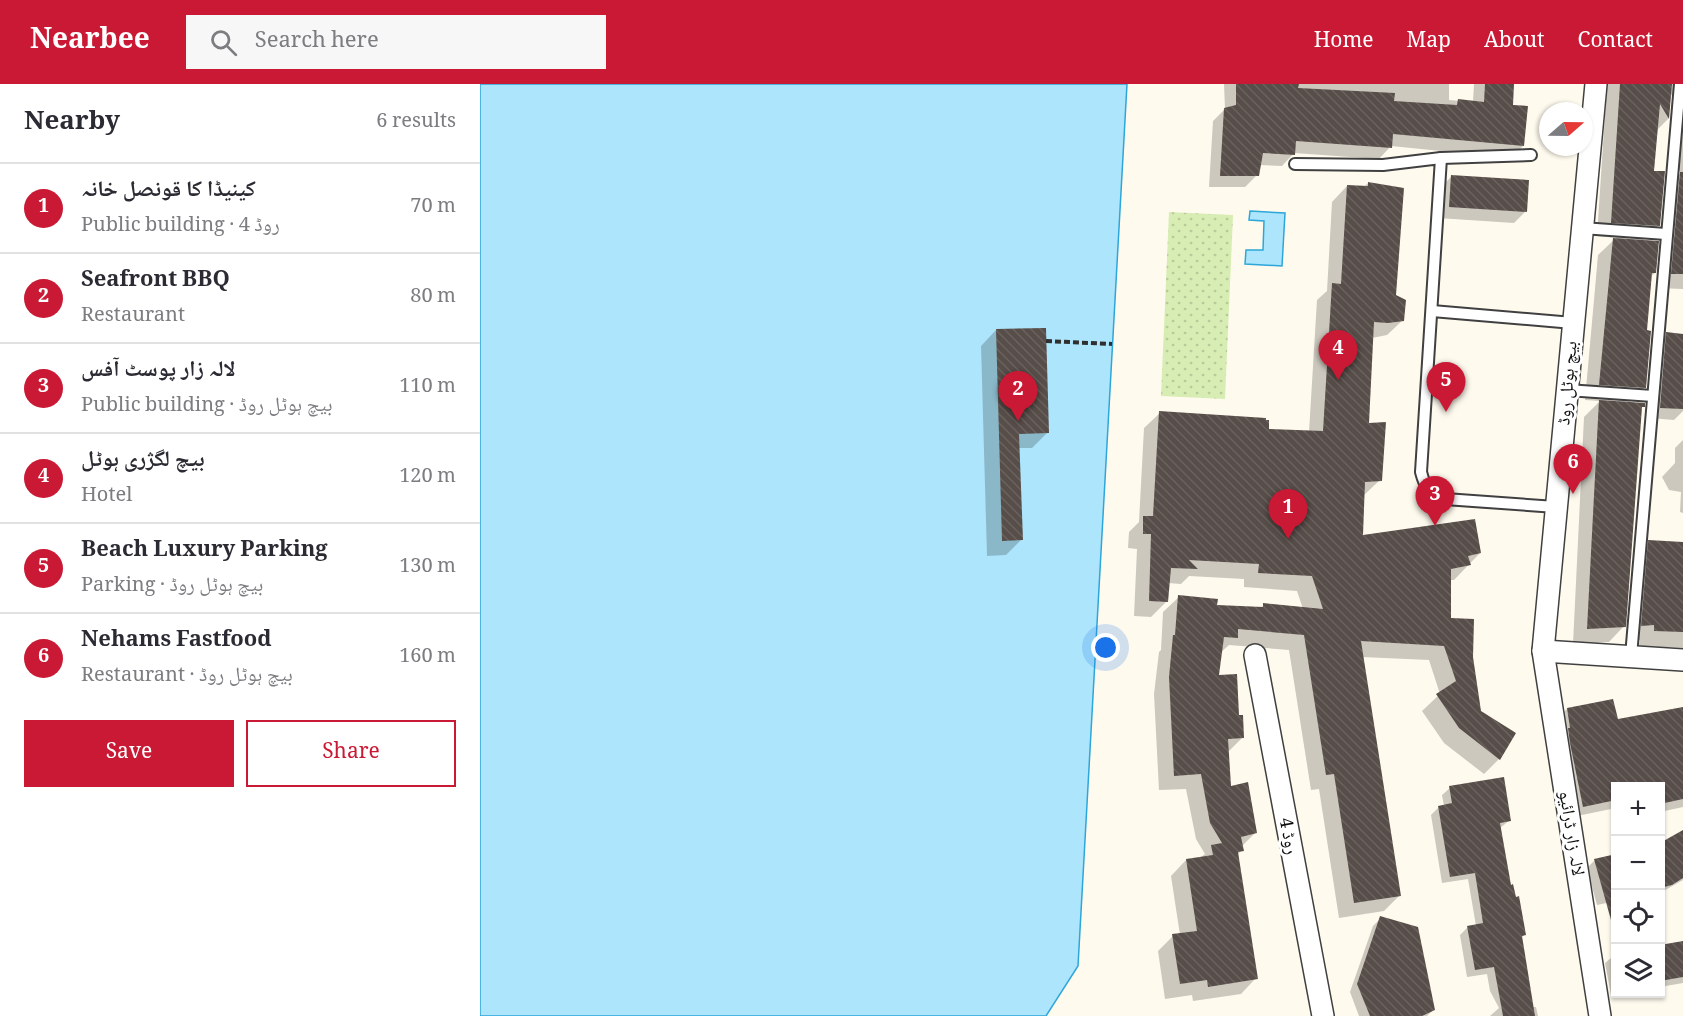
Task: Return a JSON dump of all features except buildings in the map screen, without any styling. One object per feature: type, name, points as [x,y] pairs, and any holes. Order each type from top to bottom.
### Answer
[{"type":"street","name":"بیچ ہوٹل روڈ","points":[[1543,651],[1596,84]]},
{"type":"street","points":[[1543,651],[1683,660]]},
{"type":"street","name":"لالہ زار ڈرائیو","points":[[1543,651],[1600,1016]]},
{"type":"street","name":"روڈ 4","points":[[1255,656],[1323,1016]]},
{"type":"lane","points":[[1631,656],[1680,84]]},
{"type":"lane","points":[[1295,164],[1383,165],[1440,158],[1531,155]]},
{"type":"lane","points":[[1440,158],[1421,472],[1424,485],[1432,495],[1445,499],[1556,507]]},
{"type":"lane","points":[[1582,228],[1666,234]]},
{"type":"lane","points":[[1432,311],[1573,323]]},
{"type":"lane","points":[[1567,390],[1653,396]]},
{"type":"path","points":[[1046,341],[1112,344]]},
{"type":"green space","points":[[1169,212],[1233,215],[1225,399],[1161,396]]},
{"type":"water","points":[[480,84],[1127,84],[1078,966],[1046,1016],[480,1016]]},
{"type":"water","points":[[1250,211],[1285,213],[1282,266],[1245,264],[1246,250],[1263,250],[1264,221],[1249,220]]},
{"type":"place","name":"بیچ لگژری ہوٹل","points":[[1338,380]]},
{"type":"place","name":"Beach Luxury Parking","points":[[1446,412]]},
{"type":"place","name":"Seafront BBQ","points":[[1018,421]]},
{"type":"place","name":"Nehams Fastfood","points":[[1573,494]]},
{"type":"place","name":"لالہ زار پوسٹ آفس","points":[[1435,526]]},
{"type":"place","name":"کینیڈا کا قونصل خانہ","points":[[1288,539]]}]
